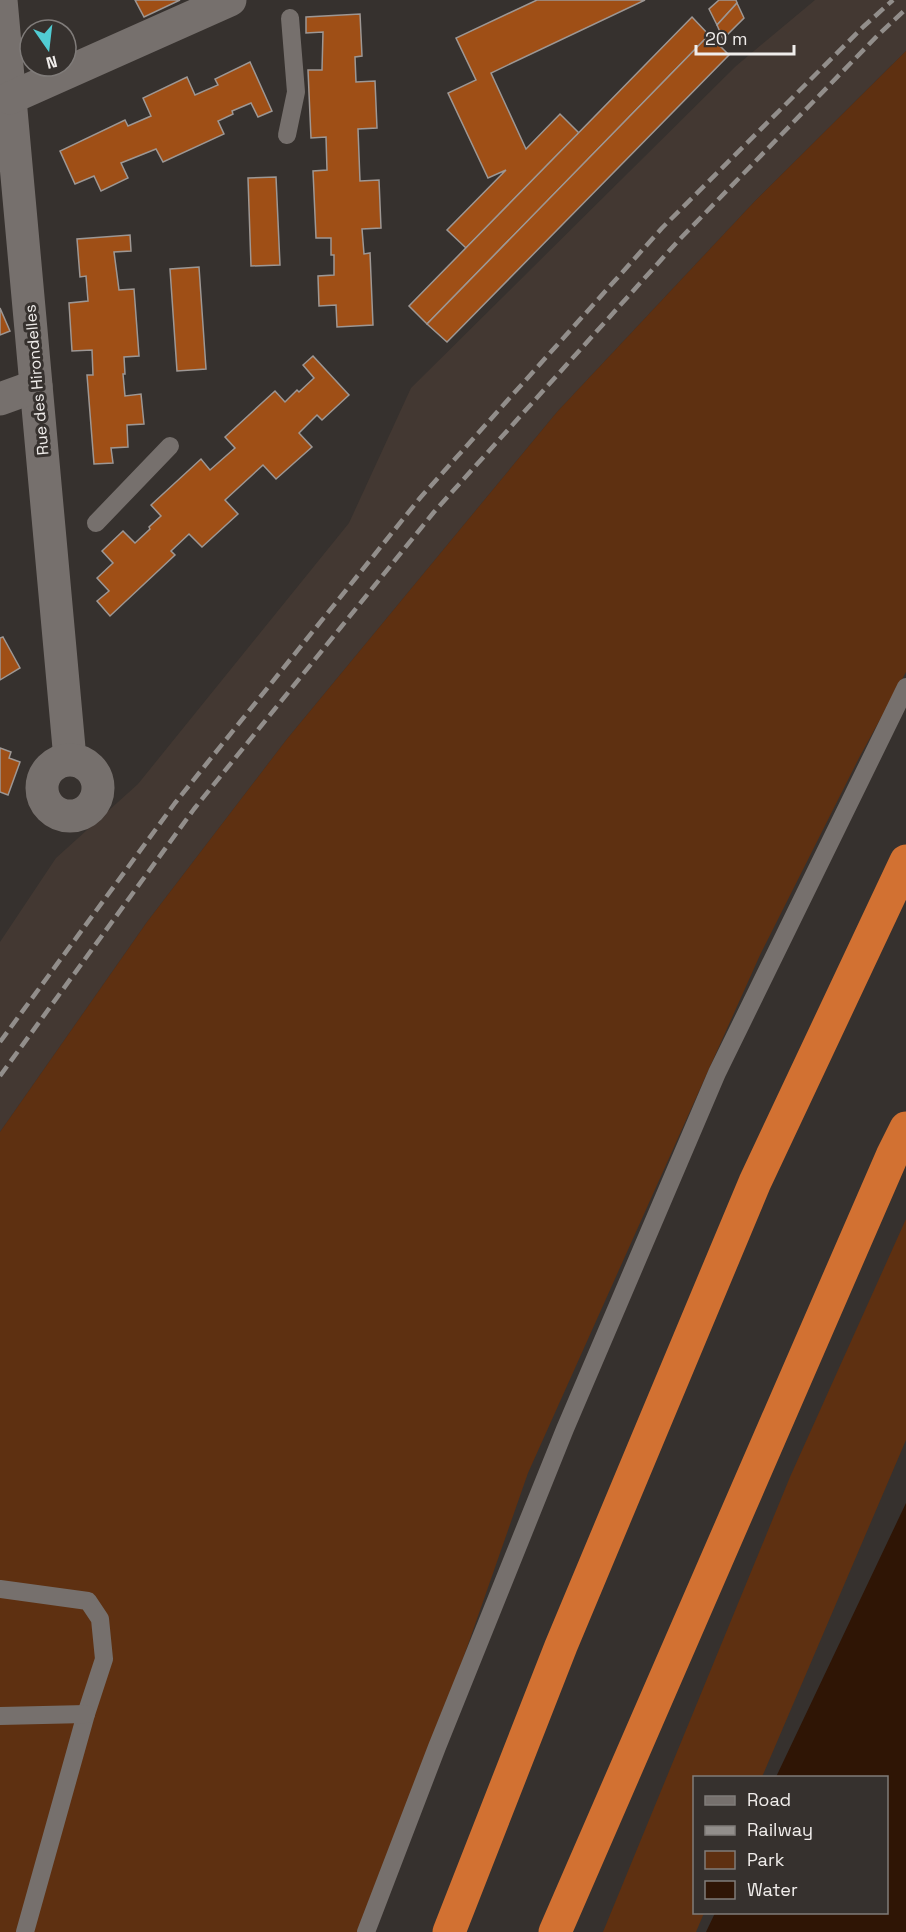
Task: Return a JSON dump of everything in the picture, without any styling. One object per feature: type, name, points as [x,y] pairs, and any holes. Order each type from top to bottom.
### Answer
[{"type":"highway","points":[[449,1932],[561,1646],[755,1182],[906,861]]},
{"type":"highway","points":[[555,1932],[834,1288],[906,1128]]},
{"type":"street","name":"Rue des Hirondelles","points":[[1,0],[10,98],[8,170],[36,386],[70,759]]},
{"type":"street","points":[[10,98],[230,0]]},
{"type":"street","points":[[0,399],[36,386]]},
{"type":"lane","points":[[287,135],[296,92],[290,18]]},
{"type":"lane","points":[[96,523],[171,446]]},
{"type":"lane","points":[[366,1932],[437,1747],[565,1428],[717,1073],[906,687]]},
{"type":"lane","points":[[0,1589],[88,1601],[100,1619],[104,1659],[86,1714],[25,1932]]},
{"type":"lane","points":[[0,1716],[86,1714]]},
{"type":"shaded area","points":[[815,0],[906,0],[906,51],[755,201],[557,412],[287,739],[147,922],[0,1132],[0,942],[56,858],[138,784],[349,523],[411,388],[736,66]]},
{"type":"green space","points":[[906,51],[906,672],[860,756],[760,955],[528,1473],[370,1925],[366,1932],[0,1932],[0,1132],[147,922],[287,739],[557,412],[755,201]]},
{"type":"green space","points":[[906,1219],[906,1440],[762,1776],[693,1776],[693,1914],[704,1914],[696,1932],[603,1932],[790,1477]]},
{"type":"water","points":[[906,1503],[906,1932],[706,1932],[715,1914],[888,1914],[888,1776],[776,1776]]},
{"type":"building","points":[[135,0],[180,0],[144,17]]},
{"type":"building","points":[[537,0],[645,0],[491,73],[526,149],[560,114],[579,133],[466,248],[447,230],[506,170],[488,178],[448,93],[476,80],[456,38]]},
{"type":"building","points":[[719,0],[736,0],[737,3],[717,25],[709,9]]},
{"type":"building","points":[[737,3],[744,18],[723,39],[717,25]]},
{"type":"building","points":[[360,14],[362,56],[355,57],[356,82],[375,81],[377,128],[358,129],[360,181],[379,180],[381,228],[362,229],[364,254],[370,253],[373,325],[337,327],[336,305],[319,306],[318,276],[334,275],[334,255],[331,255],[331,238],[316,238],[313,171],[327,170],[326,137],[311,138],[308,70],[322,70],[323,32],[306,33],[306,17]]},
{"type":"building","points":[[692,17],[709,35],[427,324],[409,306]]},
{"type":"building","points":[[709,35],[729,55],[447,342],[427,324]]},
{"type":"building","points":[[250,62],[272,111],[258,117],[251,103],[232,111],[233,114],[218,121],[224,134],[163,162],[156,149],[121,163],[128,178],[101,191],[94,176],[75,184],[60,151],[125,120],[128,126],[151,116],[143,98],[187,77],[195,95],[218,85],[215,79]]},
{"type":"building","points":[[276,177],[280,265],[251,266],[248,178]]},
{"type":"building","points":[[130,235],[131,251],[114,252],[119,290],[134,289],[139,356],[124,357],[125,374],[123,374],[125,396],[141,394],[144,424],[127,425],[128,447],[111,448],[113,463],[94,464],[87,375],[93,375],[92,350],[72,351],[69,303],[88,301],[86,276],[80,277],[77,239]]},
{"type":"building","points":[[199,267],[206,369],[177,371],[170,269]]},
{"type":"building","points":[[0,308],[10,331],[0,335]]},
{"type":"building","points":[[313,356],[349,395],[322,420],[317,415],[299,433],[312,447],[276,479],[263,465],[225,500],[238,514],[202,547],[189,534],[171,551],[175,555],[110,616],[97,601],[109,591],[97,578],[113,563],[102,551],[123,531],[135,543],[161,516],[151,505],[201,459],[210,470],[235,448],[225,437],[275,391],[285,402],[297,390],[299,392],[314,378],[303,365]]},
{"type":"building","points":[[3,637],[20,668],[0,680],[0,638]]},
{"type":"building","points":[[0,748],[11,752],[9,758],[20,762],[8,795],[0,792]]},
{"type":"railway","points":[[0,1042],[175,803],[420,498],[662,228],[863,27],[893,0]]},
{"type":"railway","points":[[0,1076],[194,809],[434,512],[678,241],[906,9]]}]
